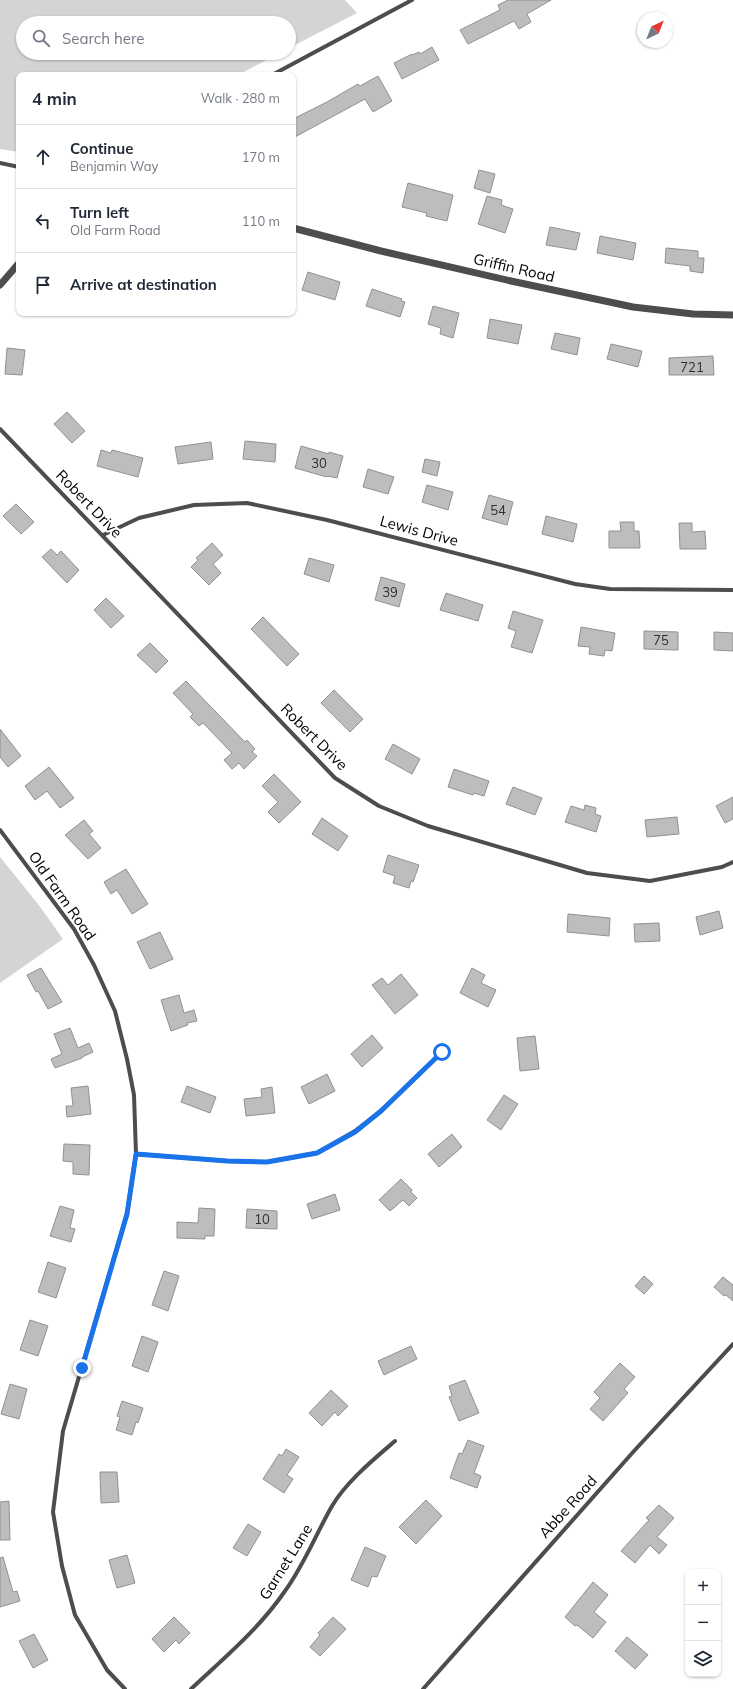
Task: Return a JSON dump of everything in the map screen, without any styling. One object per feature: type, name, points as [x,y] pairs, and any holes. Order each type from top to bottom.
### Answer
[{"type":"street","points":[[278,72],[412,0]]},
{"type":"street","points":[[0,163],[16,166]]},
{"type":"street","name":"Griffin Road","points":[[296,229],[503,280],[633,308],[694,314],[733,315]]},
{"type":"street","points":[[0,285],[16,266]]},
{"type":"street","name":"Robert Drive","points":[[0,429],[335,778],[379,806],[428,826],[587,873],[650,881],[722,867],[733,862]]},
{"type":"street","name":"Lewis Drive","points":[[103,535],[139,518],[194,505],[247,503],[327,520],[575,584],[610,589],[733,590]]},
{"type":"street","name":"Old Farm Road","points":[[0,830],[74,929],[94,965],[115,1011],[128,1059],[134,1095],[136,1154],[127,1214],[63,1431],[53,1512],[62,1566],[75,1615],[108,1670],[125,1689]]},
{"type":"street","points":[[136,1154],[227,1161],[267,1162],[317,1153],[355,1132],[381,1111],[442,1052]]},
{"type":"street","name":"Abbe Road","points":[[423,1689],[629,1456],[733,1344]]},
{"type":"street","name":"Garnet Lane","points":[[191,1689],[258,1626],[286,1591],[310,1550],[333,1505],[361,1471],[395,1441]]},
{"type":"shaded area","points":[[0,0],[345,0],[357,13],[296,44],[296,16],[16,16],[16,60],[267,60],[244,72],[16,72],[16,152],[0,149]]},
{"type":"shaded area","points":[[0,857],[38,904],[63,939],[0,983]]},
{"type":"building","points":[[508,0],[551,0],[527,14],[531,22],[519,29],[514,21],[468,44],[460,30],[500,10],[498,5]]},
{"type":"building","points":[[432,47],[439,60],[402,79],[394,63],[412,54],[419,52],[420,54]]},
{"type":"building","points":[[378,76],[392,101],[373,112],[365,99],[296,136],[296,118],[358,84],[360,86]]},
{"type":"building","points":[[479,170],[495,174],[490,193],[474,188]]},
{"type":"building","points":[[408,183],[453,195],[447,221],[426,216],[427,213],[402,207]]},
{"type":"building","points":[[487,196],[502,200],[501,205],[513,209],[505,233],[478,224]]},
{"type":"building","points":[[550,227],[580,233],[576,250],[546,245]]},
{"type":"building","points":[[600,236],[636,243],[633,260],[597,253]]},
{"type":"building","points":[[666,248],[698,251],[698,258],[704,258],[703,273],[690,271],[690,266],[665,263]]},
{"type":"building","points":[[308,272],[340,282],[335,300],[302,290]]},
{"type":"building","points":[[372,289],[402,299],[401,301],[405,302],[400,317],[366,306]]},
{"type":"building","points":[[433,306],[459,313],[453,338],[440,334],[441,328],[428,324]]},
{"type":"building","points":[[490,319],[522,325],[518,344],[487,338]]},
{"type":"building","points":[[555,333],[580,338],[577,355],[551,349]]},
{"type":"building","points":[[611,344],[642,351],[638,367],[607,359]]},
{"type":"building","points":[[7,348],[25,350],[22,375],[5,374]]},
{"type":"building","points":[[713,356],[714,375],[669,375],[669,358]]},
{"type":"building","points":[[67,412],[85,431],[72,443],[54,424]]},
{"type":"building","points":[[245,441],[276,444],[275,462],[243,459]]},
{"type":"building","points":[[211,442],[213,459],[178,464],[175,447]]},
{"type":"building","points":[[301,446],[329,454],[329,452],[343,456],[337,478],[327,477],[295,468]]},
{"type":"building","points":[[101,450],[111,453],[112,450],[143,458],[138,477],[97,466]]},
{"type":"building","points":[[425,459],[440,462],[437,476],[422,472]]},
{"type":"building","points":[[368,469],[394,477],[388,494],[363,487]]},
{"type":"building","points":[[427,485],[453,492],[448,510],[422,502]]},
{"type":"building","points":[[489,495],[513,502],[507,525],[482,518]]},
{"type":"building","points":[[16,504],[34,522],[21,534],[3,516]]},
{"type":"building","points":[[546,516],[577,524],[573,542],[542,534]]},
{"type":"building","points":[[620,522],[634,522],[634,531],[639,531],[640,548],[609,548],[609,531],[621,531]]},
{"type":"building","points":[[679,523],[692,523],[692,532],[705,531],[706,549],[680,549]]},
{"type":"building","points":[[212,543],[223,555],[213,564],[221,573],[209,585],[191,567],[198,560],[196,558]]},
{"type":"building","points":[[51,549],[57,555],[61,551],[79,570],[67,583],[42,557]]},
{"type":"building","points":[[309,558],[334,565],[329,582],[304,574]]},
{"type":"building","points":[[381,577],[405,584],[399,607],[375,600]]},
{"type":"building","points":[[446,593],[483,605],[478,621],[440,610]]},
{"type":"building","points":[[106,598],[124,616],[111,628],[94,610]]},
{"type":"building","points":[[513,611],[543,620],[532,653],[511,647],[516,631],[508,628]]},
{"type":"building","points":[[263,617],[299,654],[287,666],[251,629]]},
{"type":"building","points":[[581,627],[615,633],[612,651],[605,650],[604,656],[589,654],[590,647],[578,646]]},
{"type":"building","points":[[644,631],[678,632],[678,650],[644,649]]},
{"type":"building","points":[[714,632],[733,633],[733,651],[714,650]]},
{"type":"building","points":[[150,643],[168,661],[156,673],[137,655]]},
{"type":"building","points":[[186,681],[245,742],[247,740],[255,749],[252,752],[257,756],[244,769],[239,763],[232,769],[224,760],[232,753],[203,723],[199,726],[190,717],[193,714],[173,693]]},
{"type":"building","points":[[334,690],[363,719],[350,732],[321,703]]},
{"type":"building","points":[[0,729],[21,756],[8,767],[0,757]]},
{"type":"building","points":[[393,744],[420,759],[412,774],[385,759]]},
{"type":"building","points":[[49,767],[74,798],[60,808],[47,791],[35,800],[25,786]]},
{"type":"building","points":[[454,769],[489,781],[484,796],[474,793],[473,795],[448,787]]},
{"type":"building","points":[[274,774],[301,802],[279,823],[268,812],[278,802],[262,786]]},
{"type":"building","points":[[513,787],[542,798],[535,815],[506,804]]},
{"type":"building","points":[[733,797],[733,819],[725,823],[716,806]]},
{"type":"building","points":[[585,805],[596,808],[595,814],[601,816],[596,832],[565,822],[571,806],[584,810]]},
{"type":"building","points":[[677,817],[679,834],[647,837],[645,820]]},
{"type":"building","points":[[322,818],[348,836],[338,851],[312,834]]},
{"type":"building","points":[[84,820],[93,831],[89,834],[101,848],[88,859],[65,835]]},
{"type":"building","points":[[388,855],[419,865],[413,882],[411,881],[409,888],[393,883],[395,876],[383,872]]},
{"type":"building","points":[[126,869],[148,904],[132,914],[117,890],[111,894],[104,882]]},
{"type":"building","points":[[719,911],[723,928],[700,935],[696,917]]},
{"type":"building","points":[[568,914],[610,918],[609,936],[567,932]]},
{"type":"building","points":[[659,923],[660,941],[635,942],[634,924]]},
{"type":"building","points":[[160,932],[173,959],[150,969],[137,942]]},
{"type":"building","points":[[41,968],[62,1002],[48,1009],[38,991],[36,992],[27,975]]},
{"type":"building","points":[[472,968],[485,975],[481,983],[496,990],[488,1007],[460,993]]},
{"type":"building","points":[[401,974],[418,995],[395,1014],[372,985],[382,978],[388,985]]},
{"type":"building","points":[[179,995],[184,1013],[194,1010],[197,1021],[187,1023],[188,1025],[171,1031],[161,1000]]},
{"type":"building","points":[[70,1028],[78,1048],[89,1043],[93,1052],[82,1058],[55,1068],[51,1059],[62,1054],[54,1034]]},
{"type":"building","points":[[372,1035],[383,1048],[362,1067],[351,1054]]},
{"type":"building","points":[[535,1036],[539,1069],[520,1071],[517,1038]]},
{"type":"building","points":[[327,1074],[335,1091],[309,1104],[301,1087]]},
{"type":"building","points":[[88,1086],[91,1114],[67,1117],[66,1106],[73,1106],[71,1088]]},
{"type":"building","points":[[187,1086],[216,1097],[210,1113],[181,1102]]},
{"type":"building","points":[[272,1087],[275,1113],[246,1116],[244,1099],[262,1097],[261,1089]]},
{"type":"building","points":[[504,1095],[518,1104],[501,1130],[487,1120]]},
{"type":"building","points":[[452,1134],[462,1147],[439,1167],[428,1154]]},
{"type":"building","points":[[64,1144],[90,1145],[89,1175],[73,1174],[73,1162],[63,1161]]},
{"type":"building","points":[[401,1179],[412,1190],[411,1192],[417,1198],[409,1206],[403,1200],[390,1211],[379,1200]]},
{"type":"building","points":[[335,1194],[340,1210],[312,1219],[307,1204]]},
{"type":"building","points":[[60,1206],[74,1210],[70,1228],[75,1229],[71,1242],[50,1236]]},
{"type":"building","points":[[199,1208],[215,1209],[214,1236],[205,1236],[205,1239],[177,1238],[177,1222],[198,1223]]},
{"type":"building","points":[[247,1209],[277,1211],[277,1229],[246,1228]]},
{"type":"building","points":[[48,1262],[66,1268],[56,1298],[38,1292]]},
{"type":"building","points":[[164,1271],[179,1276],[168,1311],[152,1305]]},
{"type":"building","points":[[644,1276],[653,1284],[644,1294],[635,1286]]},
{"type":"building","points":[[723,1277],[733,1285],[733,1301],[726,1295],[724,1296],[714,1287]]},
{"type":"building","points":[[30,1320],[48,1326],[38,1356],[20,1350]]},
{"type":"building","points":[[142,1336],[158,1342],[148,1372],[132,1366]]},
{"type":"building","points":[[411,1346],[417,1359],[384,1375],[378,1361]]},
{"type":"building","points":[[620,1363],[635,1377],[624,1389],[628,1393],[603,1421],[590,1409],[600,1398],[594,1392]]},
{"type":"building","points":[[465,1380],[479,1413],[459,1421],[449,1397],[452,1396],[449,1386]]},
{"type":"building","points":[[10,1384],[27,1389],[19,1419],[1,1414]]},
{"type":"building","points":[[331,1390],[348,1406],[338,1416],[335,1412],[322,1426],[309,1413]]},
{"type":"building","points":[[122,1401],[143,1408],[138,1423],[136,1422],[132,1435],[116,1430],[120,1417],[117,1416]]},
{"type":"building","points":[[468,1440],[484,1446],[474,1473],[481,1476],[477,1488],[450,1478],[459,1453],[462,1454]]},
{"type":"building","points":[[286,1449],[299,1457],[287,1475],[293,1479],[284,1493],[263,1479],[279,1454],[282,1456]]},
{"type":"building","points":[[100,1472],[117,1472],[119,1502],[101,1503]]},
{"type":"building","points":[[426,1500],[442,1516],[416,1544],[399,1527]]},
{"type":"building","points":[[9,1501],[10,1540],[0,1540],[0,1502]]},
{"type":"building","points":[[659,1505],[674,1518],[657,1537],[667,1545],[659,1554],[650,1545],[635,1563],[621,1551],[649,1520],[646,1518]]},
{"type":"building","points":[[248,1524],[261,1532],[247,1556],[233,1548]]},
{"type":"building","points":[[365,1547],[386,1556],[377,1577],[372,1576],[368,1587],[351,1580]]},
{"type":"building","points":[[127,1555],[135,1583],[117,1588],[109,1560]]},
{"type":"building","points":[[3,1557],[13,1592],[17,1591],[20,1601],[0,1607],[0,1558]]},
{"type":"building","points":[[593,1582],[608,1595],[594,1612],[606,1622],[593,1638],[565,1617]]},
{"type":"building","points":[[174,1617],[190,1633],[179,1644],[176,1640],[164,1652],[152,1639]]},
{"type":"building","points":[[333,1617],[346,1629],[320,1656],[310,1647],[320,1635],[318,1633]]},
{"type":"building","points":[[34,1634],[48,1660],[33,1668],[19,1641]]},
{"type":"building","points":[[627,1637],[648,1655],[635,1669],[615,1651]]},
{"type":"route","points":[[82,1368],[127,1214],[136,1154],[227,1161],[267,1162],[317,1153],[355,1132],[381,1111],[442,1052]]}]
